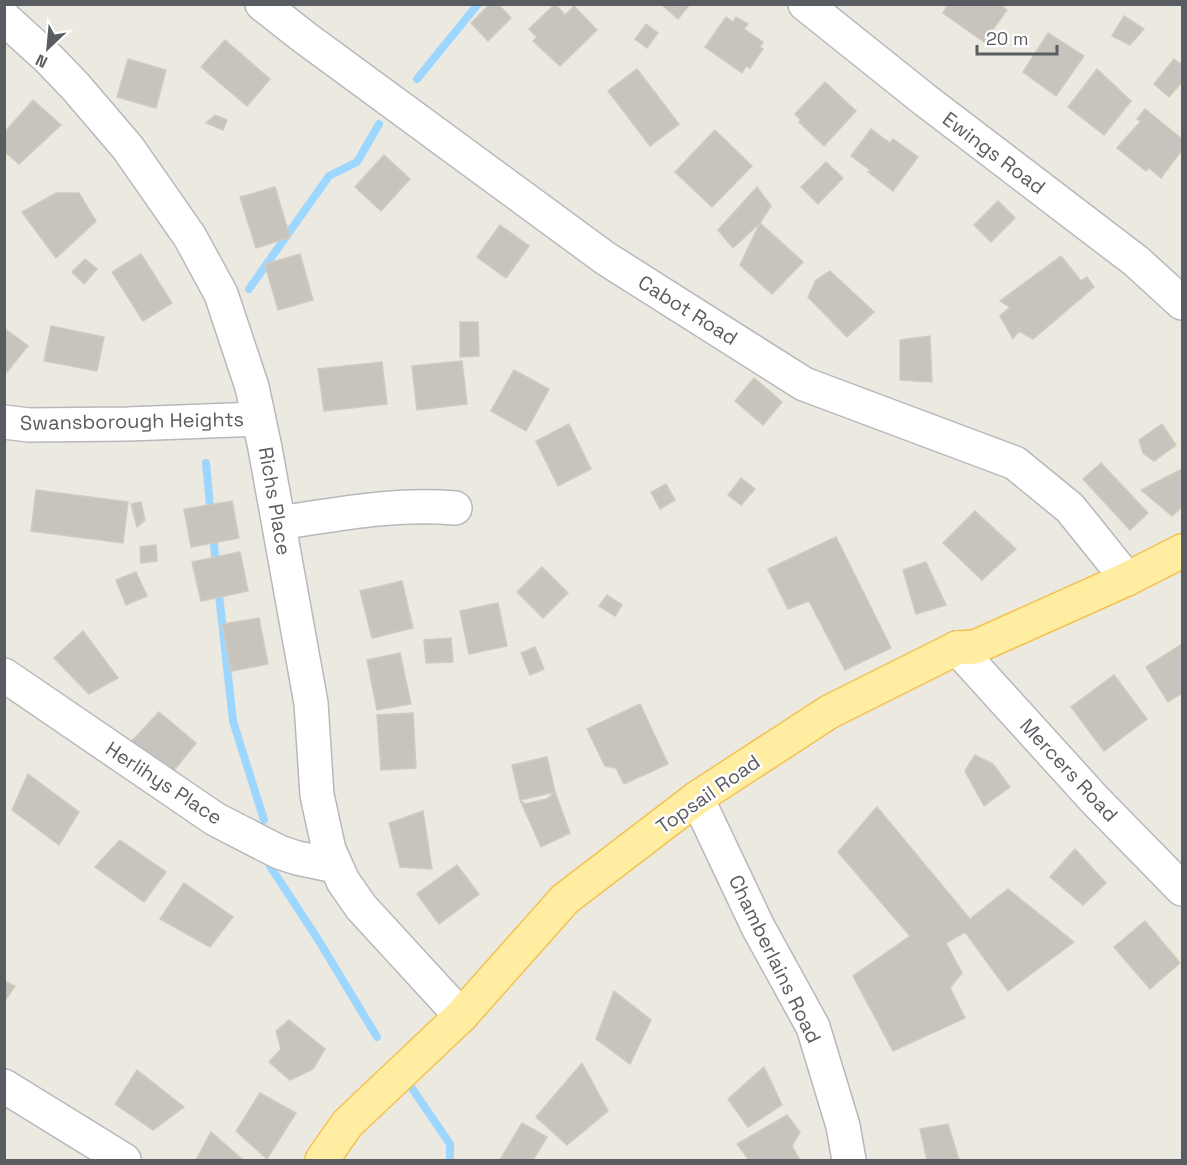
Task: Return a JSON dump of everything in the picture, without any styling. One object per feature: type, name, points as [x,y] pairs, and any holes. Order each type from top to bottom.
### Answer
[{"type":"main road","name":"Topsail Road","points":[[322,1161],[347,1124],[461,1016],[565,899],[697,798],[829,712],[957,648],[975,647],[1127,579],[1182,550]]},
{"type":"street","name":"Cabot Road","points":[[262,4],[605,258],[804,384],[1016,464],[1070,508],[1127,579]]},
{"type":"street","name":"Ewings Road","points":[[805,4],[925,100],[1136,261],[1182,303]]},
{"type":"street","name":"Richs Place","points":[[4,18],[48,58],[102,116],[151,179],[206,264],[225,304],[243,354],[259,419],[279,523],[311,703],[317,795],[324,833],[336,866],[351,894],[372,920],[461,1016]]},
{"type":"street","name":"Swansborough Heights","points":[[4,422],[29,425],[117,424],[259,419]]},
{"type":"street","points":[[279,523],[384,507],[455,508]]},
{"type":"street","name":"Mercers Road","points":[[957,648],[1094,799],[1182,889]]},
{"type":"street","name":"Herlihys Place","points":[[4,675],[215,819],[279,852],[336,866]]},
{"type":"street","name":"Chamberlains Road","points":[[697,798],[758,927],[813,1027],[843,1126],[849,1161]]},
{"type":"street","points":[[4,1086],[124,1161]]},
{"type":"building","points":[[490,4],[498,4],[511,18],[488,41],[471,23]]},
{"type":"building","points":[[555,4],[565,15],[574,6],[597,30],[560,66],[533,41],[537,37],[529,29]]},
{"type":"building","points":[[661,4],[690,4],[678,19]]},
{"type":"building","points":[[948,4],[1005,4],[1003,7],[1007,10],[984,42],[943,13]]},
{"type":"building","points":[[1124,16],[1144,29],[1130,45],[1112,36]]},
{"type":"building","points":[[726,17],[733,22],[736,17],[748,24],[744,29],[763,42],[760,47],[763,49],[750,68],[746,66],[742,73],[705,47]]},
{"type":"building","points":[[646,24],[658,33],[647,48],[635,39]]},
{"type":"building","points":[[1048,33],[1084,56],[1056,96],[1023,72]]},
{"type":"building","points":[[225,40],[270,79],[247,106],[201,67]]},
{"type":"building","points":[[128,59],[166,70],[156,108],[117,97]]},
{"type":"building","points":[[1174,59],[1182,65],[1182,82],[1169,97],[1154,84]]},
{"type":"building","points":[[637,69],[679,124],[650,146],[608,91]]},
{"type":"building","points":[[1097,69],[1131,101],[1104,135],[1068,107]]},
{"type":"building","points":[[825,82],[856,111],[824,146],[799,122],[801,120],[795,114]]},
{"type":"building","points":[[33,100],[61,125],[19,164],[4,151],[4,133]]},
{"type":"building","points":[[1145,109],[1182,139],[1182,150],[1161,178],[1149,168],[1146,171],[1117,148],[1141,121],[1137,119]]},
{"type":"building","points":[[215,115],[227,120],[223,130],[206,123]]},
{"type":"building","points":[[871,129],[890,143],[893,139],[918,157],[893,191],[851,156]]},
{"type":"building","points":[[715,130],[752,166],[712,207],[675,172]]},
{"type":"building","points":[[384,155],[410,179],[381,211],[355,187]]},
{"type":"building","points":[[826,162],[843,178],[818,204],[801,187]]},
{"type":"building","points":[[275,187],[290,237],[256,248],[240,197]]},
{"type":"building","points":[[757,187],[771,206],[760,223],[733,248],[718,230]]},
{"type":"building","points":[[56,193],[79,193],[96,221],[56,258],[22,212]]},
{"type":"building","points":[[998,201],[1015,218],[991,242],[974,225]]},
{"type":"building","points":[[760,223],[803,262],[772,294],[740,265]]},
{"type":"building","points":[[500,225],[529,246],[506,278],[477,257]]},
{"type":"building","points":[[141,254],[172,303],[143,321],[112,272]]},
{"type":"building","points":[[300,254],[313,300],[278,310],[265,264]]},
{"type":"building","points":[[1061,256],[1081,281],[1087,277],[1094,287],[1033,339],[1019,331],[1013,339],[1000,316],[1010,307],[1000,301]]},
{"type":"building","points":[[85,259],[97,269],[84,284],[72,272]]},
{"type":"building","points":[[830,271],[874,312],[847,337],[808,297],[816,280]]},
{"type":"building","points":[[460,322],[478,322],[479,356],[460,357]]},
{"type":"building","points":[[51,326],[104,337],[97,371],[44,361]]},
{"type":"building","points":[[4,328],[28,346],[7,372],[4,370]]},
{"type":"building","points":[[930,336],[932,382],[900,380],[900,340]]},
{"type":"building","points":[[462,361],[467,404],[417,410],[412,366]]},
{"type":"building","points":[[382,362],[387,404],[324,411],[318,369]]},
{"type":"building","points":[[514,370],[549,389],[526,431],[491,411]]},
{"type":"building","points":[[754,378],[782,402],[763,425],[735,401]]},
{"type":"building","points":[[569,424],[591,469],[558,486],[536,441]]},
{"type":"building","points":[[1162,424],[1176,445],[1154,461],[1143,453],[1139,440]]},
{"type":"building","points":[[1101,463],[1148,513],[1130,530],[1083,479]]},
{"type":"building","points":[[1182,469],[1182,507],[1172,516],[1141,490]]},
{"type":"building","points":[[741,478],[755,489],[741,505],[728,495]]},
{"type":"building","points":[[666,484],[675,500],[660,509],[651,492]]},
{"type":"building","points":[[36,490],[128,502],[123,543],[31,531]]},
{"type":"building","points":[[232,501],[239,538],[191,547],[184,509]]},
{"type":"building","points":[[141,502],[145,520],[137,527],[131,504]]},
{"type":"building","points":[[975,511],[1016,549],[982,580],[943,543]]},
{"type":"building","points":[[836,537],[891,648],[845,670],[809,601],[788,609],[768,569]]},
{"type":"building","points":[[156,545],[157,561],[141,563],[140,547]]},
{"type":"building","points":[[240,552],[248,591],[201,601],[192,562]]},
{"type":"building","points":[[926,562],[946,605],[916,614],[903,570]]},
{"type":"building","points":[[542,567],[568,593],[543,618],[517,592]]},
{"type":"building","points":[[136,572],[147,596],[126,605],[116,580]]},
{"type":"building","points":[[402,581],[413,628],[372,638],[360,591]]},
{"type":"building","points":[[607,595],[622,605],[615,616],[599,606]]},
{"type":"building","points":[[498,603],[507,646],[469,654],[460,611]]},
{"type":"building","points":[[259,618],[268,664],[231,671],[222,624]]},
{"type":"building","points":[[83,631],[118,678],[89,694],[54,658]]},
{"type":"building","points":[[451,638],[453,662],[426,663],[424,640]]},
{"type":"building","points":[[1182,644],[1182,693],[1168,702],[1146,667]]},
{"type":"building","points":[[535,647],[544,669],[530,675],[521,653]]},
{"type":"building","points":[[400,653],[411,704],[377,710],[367,660]]},
{"type":"building","points":[[1114,675],[1147,719],[1104,751],[1071,707]]},
{"type":"building","points":[[640,704],[668,764],[624,784],[616,768],[605,766],[587,729]]},
{"type":"building","points":[[159,712],[196,743],[171,774],[130,743]]},
{"type":"building","points":[[413,713],[416,768],[381,770],[377,715]]},
{"type":"building","points":[[975,755],[993,764],[1010,787],[984,806],[965,771]]},
{"type":"building","points":[[547,757],[555,792],[520,800],[512,765]]},
{"type":"building","points":[[28,774],[79,812],[59,845],[12,810]]},
{"type":"building","points":[[555,792],[570,833],[541,847],[520,800],[525,804],[547,799]]},
{"type":"building","points":[[877,807],[970,919],[1008,889],[1074,942],[1008,991],[965,932],[946,943],[962,973],[950,988],[965,1018],[893,1051],[853,976],[910,936],[838,852]]},
{"type":"building","points":[[423,811],[432,869],[400,867],[389,823]]},
{"type":"building","points":[[120,840],[166,872],[144,902],[95,867]]},
{"type":"building","points":[[1075,849],[1106,883],[1083,905],[1050,877]]},
{"type":"building","points":[[457,865],[479,894],[439,924],[417,894]]},
{"type":"building","points":[[184,883],[233,917],[210,947],[160,919]]},
{"type":"building","points":[[1145,921],[1180,963],[1150,989],[1114,947]]},
{"type":"building","points":[[4,981],[15,986],[4,1002]]},
{"type":"building","points":[[614,991],[651,1020],[630,1064],[596,1039]]},
{"type":"building","points":[[289,1020],[325,1049],[313,1069],[290,1080],[269,1062],[281,1049],[276,1031]]},
{"type":"building","points":[[582,1063],[608,1111],[567,1145],[536,1117]]},
{"type":"building","points":[[764,1067],[782,1105],[748,1127],[728,1099]]},
{"type":"building","points":[[137,1070],[184,1107],[153,1130],[115,1104]]},
{"type":"building","points":[[260,1093],[296,1113],[267,1159],[236,1131]]},
{"type":"building","points":[[787,1115],[800,1132],[792,1146],[800,1160],[749,1160],[737,1144]]},
{"type":"building","points":[[522,1123],[547,1137],[533,1160],[500,1160]]},
{"type":"building","points":[[948,1124],[959,1160],[927,1160],[920,1129]]},
{"type":"building","points":[[211,1132],[243,1160],[196,1160]]},
{"type":"waterway","points":[[417,79],[478,4]]},
{"type":"waterway","points":[[249,289],[329,176],[357,162],[379,124]]},
{"type":"waterway","points":[[206,463],[211,516]]},
{"type":"waterway","points":[[213,532],[216,567]]},
{"type":"waterway","points":[[218,586],[233,721],[264,820]]},
{"type":"waterway","points":[[270,866],[377,1037]]},
{"type":"waterway","points":[[409,1084],[450,1144],[450,1160]]}]
